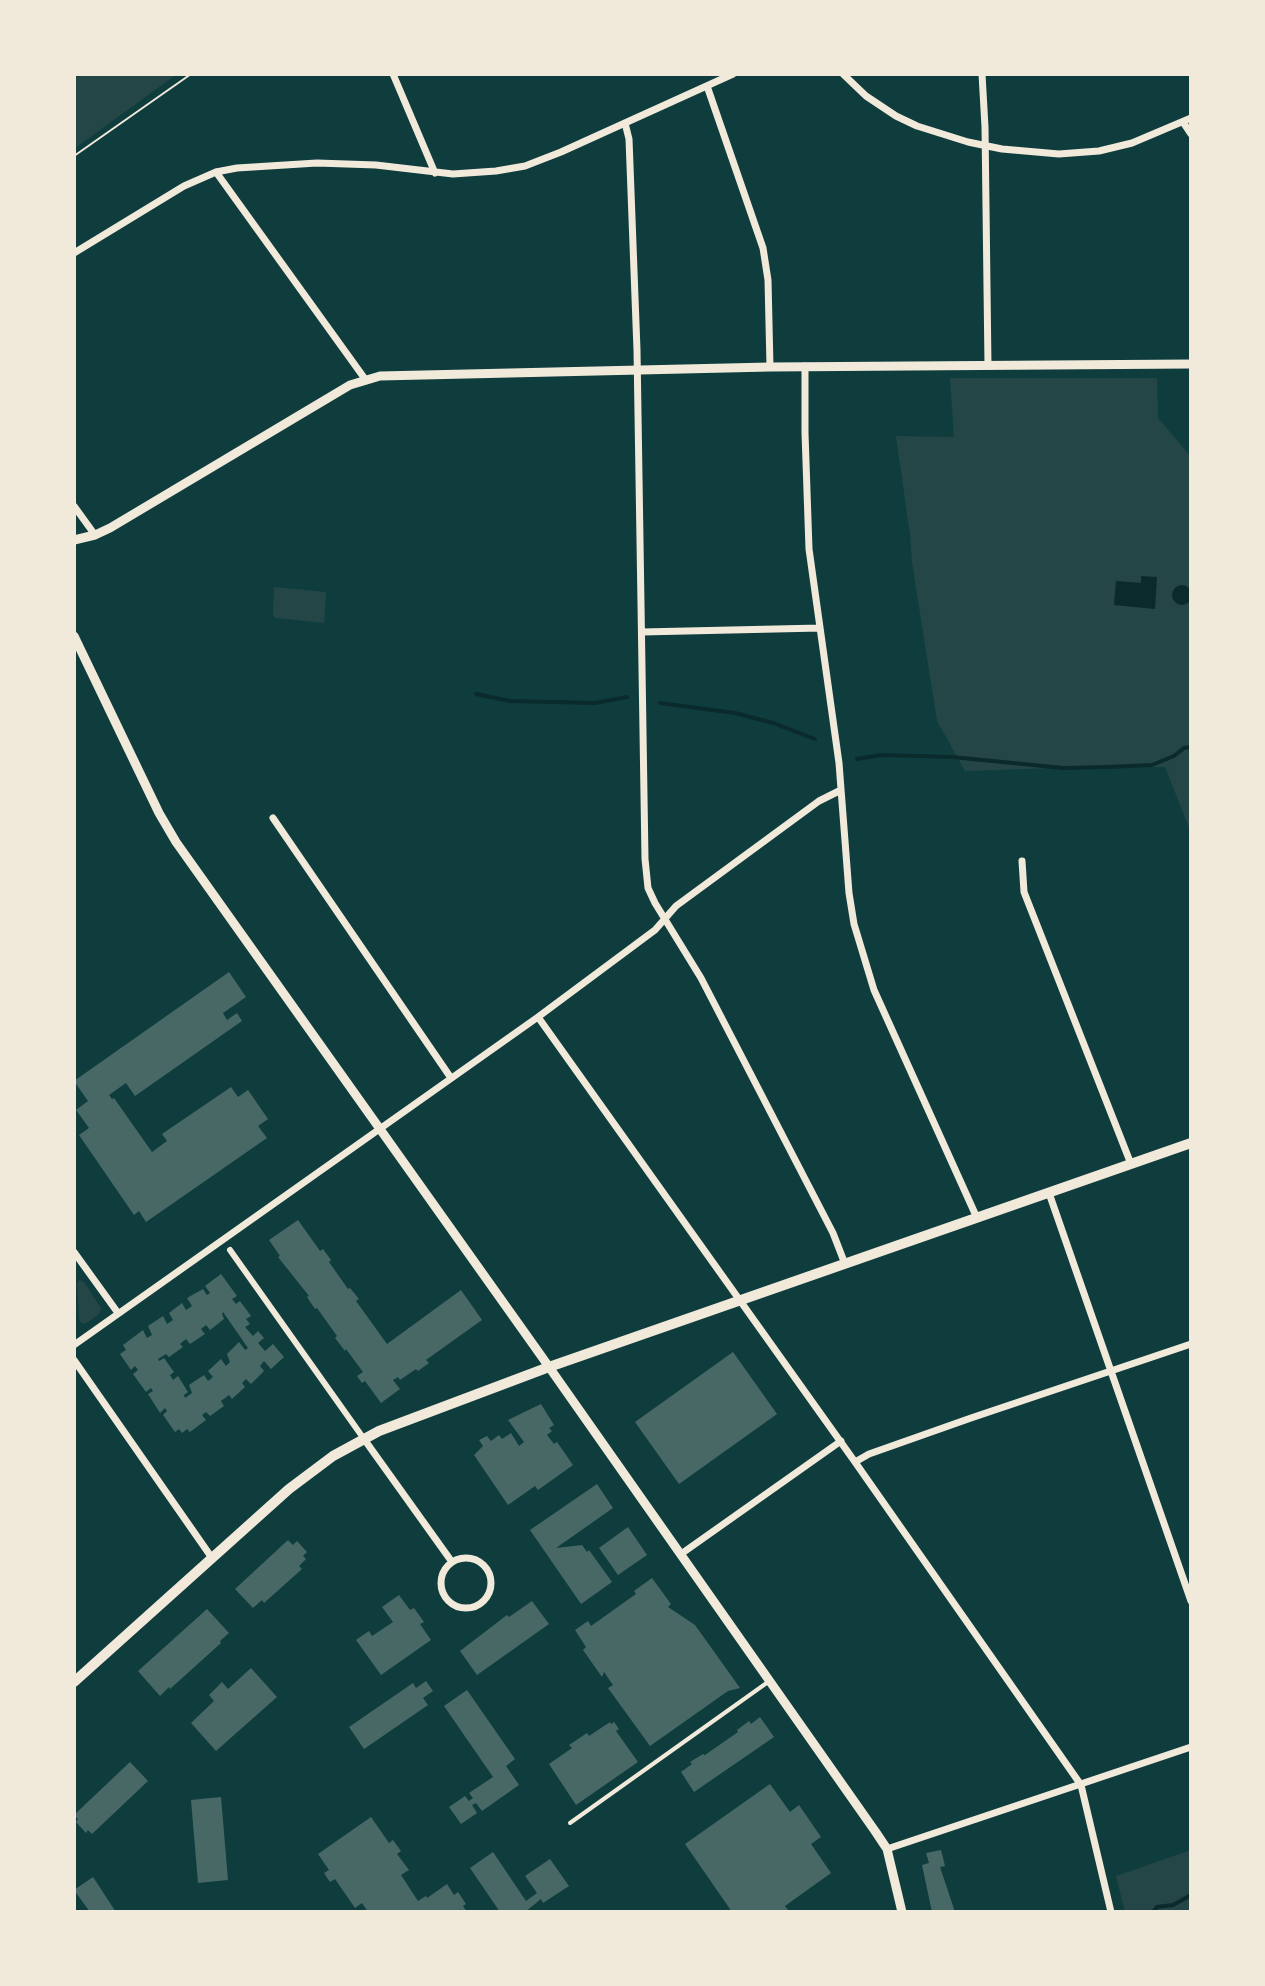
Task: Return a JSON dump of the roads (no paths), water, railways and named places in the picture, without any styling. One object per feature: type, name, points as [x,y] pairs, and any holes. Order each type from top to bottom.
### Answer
[{"type":"main road","points":[[74,1682],[307,1475],[333,1456],[396,1423],[1191,1143]]},
{"type":"street","points":[[393,74],[435,173]]},
{"type":"street","points":[[74,253],[184,186],[216,172],[237,168],[336,163],[467,174],[525,166],[733,74]]},
{"type":"street","points":[[843,74],[866,96],[896,116],[933,132],[984,146],[1079,153],[1132,143],[1187,120],[1191,134]]},
{"type":"street","points":[[982,74],[988,366]]},
{"type":"street","points":[[707,86],[763,248],[768,280],[770,367]]},
{"type":"street","points":[[625,123],[629,139],[637,370],[648,888],[701,978],[833,1233],[845,1264]]},
{"type":"street","points":[[216,172],[365,379]]},
{"type":"street","points":[[74,540],[110,528],[365,379],[398,374],[805,366],[1191,364]]},
{"type":"street","points":[[805,366],[809,549],[837,752],[854,924],[874,990],[977,1218]]},
{"type":"street","points":[[74,506],[95,535]]},
{"type":"street","points":[[74,627],[81,648]]},
{"type":"street","points":[[642,632],[820,628]]},
{"type":"street","points":[[74,636],[176,842],[887,1849],[902,1912]]},
{"type":"street","points":[[74,1345],[538,1017],[655,930],[676,906],[819,801],[841,790]]},
{"type":"street","points":[[273,818],[451,1078]]},
{"type":"street","points":[[1022,861],[1024,892],[1131,1164]]},
{"type":"street","points":[[538,1017],[841,1441],[1081,1785],[1111,1912]]},
{"type":"street","points":[[1049,1193],[1191,1601]]},
{"type":"street","points":[[230,1250],[452,1562]]},
{"type":"street","points":[[74,1253],[118,1313]]},
{"type":"street","points":[[74,1253],[74,1263]]},
{"type":"street","points":[[855,1462],[869,1454],[957,1423],[1191,1344]]},
{"type":"street","points":[[74,1360],[212,1558]]},
{"type":"street","points":[[681,1554],[841,1441]]},
{"type":"street","points":[[473,1559],[486,1567],[491,1581],[483,1601],[462,1607],[455,1605],[445,1595],[441,1581],[452,1562],[473,1559]]},
{"type":"street","points":[[887,1849],[1191,1747]]},
{"type":"lane","points":[[570,1823],[770,1681]]},
{"type":"waterway","points":[[476,694],[510,701],[595,703],[627,697]]},
{"type":"waterway","points":[[660,703],[735,713],[815,739]]},
{"type":"waterway","points":[[857,759],[881,755],[952,757],[1063,768],[1107,767],[1152,765],[1191,747]]},
{"type":"waterway","points":[[1153,1912],[1157,1907],[1173,1905],[1191,1895]]}]
